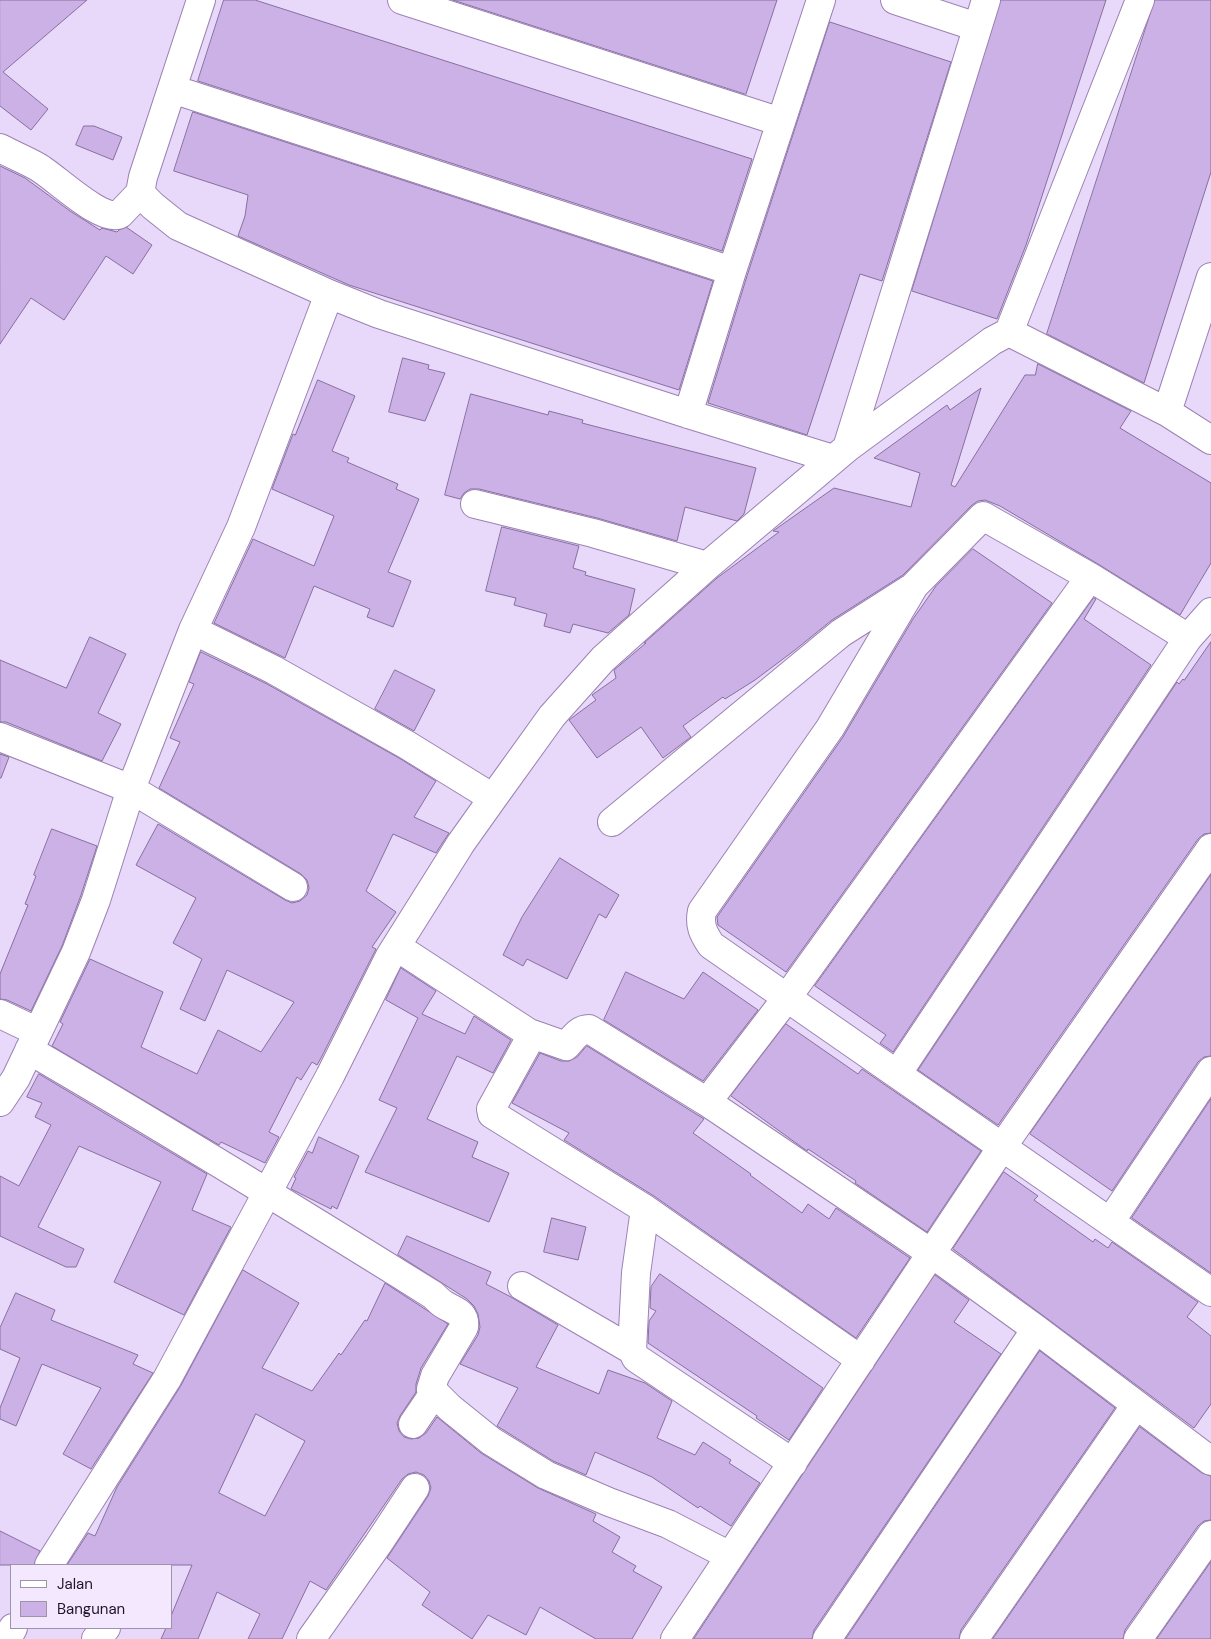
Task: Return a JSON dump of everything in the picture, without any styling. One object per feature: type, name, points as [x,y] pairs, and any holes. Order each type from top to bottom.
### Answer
[{"type":"street","points":[[0,148],[38,167],[92,206],[112,216],[120,214],[140,193],[143,177],[202,0]]},
{"type":"street","points":[[402,0],[780,122]]},
{"type":"street","points":[[688,414],[732,271],[821,0]]},
{"type":"street","points":[[895,0],[977,26]]},
{"type":"street","points":[[840,454],[986,0]]},
{"type":"street","points":[[50,1564],[167,1379],[397,947],[461,843],[552,716],[603,659],[707,566],[840,454],[992,341],[1009,332],[1140,0]]},
{"type":"street","points":[[172,89],[732,271]]},
{"type":"street","points":[[140,193],[178,226],[329,294],[379,314],[688,414],[840,454]]},
{"type":"street","points":[[1167,412],[1211,277]]},
{"type":"street","points":[[0,1102],[16,1078],[76,952],[96,900],[131,789],[193,630],[241,527],[329,294]]},
{"type":"street","points":[[1009,332],[1167,412],[1211,440]]},
{"type":"street","points":[[475,504],[593,533],[707,566]]},
{"type":"street","points":[[612,822],[841,633],[914,586],[983,516],[1090,577],[1188,638]]},
{"type":"street","points":[[708,1102],[786,999],[1090,577]]},
{"type":"street","points":[[914,586],[830,728],[702,911],[700,922],[703,934],[711,945],[786,999],[1211,1292]]},
{"type":"street","points":[[897,1074],[1188,638],[1211,612]]},
{"type":"street","points":[[193,630],[274,670],[407,745],[493,798]]},
{"type":"street","points":[[0,737],[131,789],[293,887]]},
{"type":"street","points":[[675,1639],[1002,1147],[1211,848]]},
{"type":"street","points":[[397,947],[529,1033],[566,1046],[578,1033],[589,1029],[708,1102],[931,1254],[1036,1329],[1211,1461]]},
{"type":"street","points":[[0,1014],[33,1041],[145,1117],[433,1295],[443,1304],[462,1314],[465,1322],[464,1327],[436,1376],[431,1389],[491,1441],[546,1475],[668,1524],[730,1556]]},
{"type":"street","points":[[529,1033],[528,1042],[492,1109],[492,1114],[644,1209],[861,1360]]},
{"type":"street","points":[[1110,1222],[1211,1072]]},
{"type":"street","points":[[644,1209],[636,1273],[632,1350],[636,1358],[793,1463]]},
{"type":"street","points":[[522,1286],[632,1350]]},
{"type":"street","points":[[827,1639],[1036,1329]]},
{"type":"street","points":[[414,1424],[434,1393]]},
{"type":"street","points":[[974,1639],[1136,1405]]},
{"type":"street","points":[[311,1639],[415,1488]]},
{"type":"street","points":[[1138,1639],[1211,1535]]},
{"type":"street","points":[[96,1639],[105,1629]]},
{"type":"building","points":[[0,0],[87,0],[3,72],[48,109],[31,130],[0,106]]},
{"type":"building","points":[[224,0],[255,0],[752,159],[722,251],[198,81]]},
{"type":"building","points":[[453,0],[777,0],[746,94]]},
{"type":"building","points":[[1001,0],[1106,0],[1026,245],[997,319],[912,291]]},
{"type":"building","points":[[1155,0],[1211,0],[1211,172],[1144,383],[1047,334]]},
{"type":"building","points":[[830,22],[951,62],[882,281],[860,274],[807,435],[708,403],[747,276]]},
{"type":"building","points":[[193,112],[713,281],[679,390],[349,285],[238,236],[245,216],[248,195],[174,171]]},
{"type":"building","points":[[84,126],[94,126],[122,137],[113,160],[76,145]]},
{"type":"building","points":[[0,166],[25,178],[100,230],[102,228],[117,232],[126,227],[152,245],[133,274],[106,256],[64,320],[31,298],[0,344]]},
{"type":"building","points":[[403,358],[429,365],[428,369],[445,373],[425,421],[389,412]]},
{"type":"building","points":[[1038,364],[1131,411],[1120,428],[1211,483],[1211,563],[1180,615],[1000,506],[985,500],[978,501],[903,575],[832,620],[755,680],[725,699],[723,697],[683,726],[691,737],[663,758],[641,727],[597,758],[569,720],[596,700],[592,695],[616,678],[614,670],[646,643],[644,643],[717,578],[779,532],[773,531],[834,488],[911,507],[920,473],[874,458],[947,405],[950,410],[981,388],[951,485],[955,487],[1025,375],[1035,375]]},
{"type":"building","points":[[318,380],[355,396],[332,451],[349,458],[347,462],[398,484],[396,489],[419,499],[388,572],[411,581],[393,627],[367,617],[370,609],[314,586],[285,658],[214,623],[253,539],[314,566],[334,516],[272,489],[293,434],[295,435]]},
{"type":"building","points":[[471,394],[548,415],[549,411],[583,420],[582,423],[756,468],[744,514],[737,521],[685,507],[677,541],[597,518],[479,489],[470,489],[460,499],[445,495]]},
{"type":"building","points":[[502,527],[579,546],[573,568],[586,572],[585,575],[635,589],[629,615],[608,633],[573,624],[570,633],[544,626],[547,614],[514,605],[516,598],[486,591]]},
{"type":"building","points":[[973,549],[1052,603],[786,972],[718,925],[717,917],[843,737],[913,619],[936,586]]},
{"type":"building","points":[[1094,598],[1096,599],[1084,619],[1151,665],[893,1052],[880,1043],[886,1035],[815,986]]},
{"type":"building","points":[[90,637],[126,654],[98,713],[121,724],[102,761],[6,722],[0,722],[0,660],[66,688]]},
{"type":"building","points":[[1211,642],[1211,833],[1204,834],[1198,839],[998,1125],[918,1070],[1177,682],[1179,684],[1184,680]]},
{"type":"building","points":[[201,652],[267,684],[399,758],[436,781],[414,817],[449,833],[436,853],[393,834],[366,891],[396,912],[372,947],[376,949],[317,1065],[312,1062],[301,1080],[297,1077],[269,1132],[279,1137],[265,1163],[221,1142],[219,1145],[52,1046],[63,1024],[60,1022],[90,959],[163,992],[141,1047],[197,1074],[218,1030],[261,1052],[294,1002],[227,970],[205,1021],[180,1009],[202,959],[173,943],[196,898],[136,865],[158,824],[285,900],[292,903],[300,901],[307,895],[309,888],[307,880],[301,874],[159,788],[180,742],[170,738],[194,684],[189,682]]},
{"type":"building","points":[[395,670],[435,690],[414,731],[375,709]]},
{"type":"building","points":[[0,754],[9,757],[1,778],[0,778]]},
{"type":"building","points":[[52,829],[97,846],[62,946],[31,1011],[7,1000],[0,999],[0,974],[28,905],[25,904],[36,876],[34,875]]},
{"type":"building","points":[[560,858],[619,895],[606,918],[599,914],[567,979],[527,959],[523,966],[503,955],[522,917]]},
{"type":"building","points":[[1211,875],[1211,1056],[1204,1057],[1198,1062],[1112,1191],[1030,1134]]},
{"type":"building","points":[[401,968],[436,991],[422,1014],[465,1034],[474,1016],[511,1040],[493,1073],[457,1056],[427,1119],[478,1142],[472,1157],[509,1173],[489,1222],[365,1172],[397,1108],[379,1100],[418,1018],[386,1000]]},
{"type":"building","points":[[626,972],[684,999],[703,972],[758,1010],[703,1081],[604,1020]]},
{"type":"building","points":[[786,1024],[858,1074],[862,1069],[981,1151],[927,1232],[855,1183],[856,1181],[808,1149],[807,1151],[731,1096]]},
{"type":"building","points":[[587,1046],[704,1119],[693,1133],[802,1213],[808,1204],[829,1219],[836,1208],[910,1258],[856,1338],[654,1196],[564,1140],[569,1133],[512,1103],[540,1053],[561,1061],[569,1061],[577,1057]]},
{"type":"building","points":[[39,1074],[207,1174],[192,1210],[231,1227],[184,1315],[114,1282],[161,1182],[79,1146],[38,1227],[84,1249],[76,1267],[66,1267],[0,1236],[0,1176],[19,1186],[51,1125],[35,1117],[42,1103],[27,1097]]},
{"type":"building","points":[[1211,1099],[1211,1273],[1132,1218]]},
{"type":"building","points":[[319,1137],[359,1156],[337,1209],[332,1206],[331,1209],[291,1189],[296,1178],[294,1177],[308,1151],[312,1153]]},
{"type":"building","points":[[1004,1172],[1038,1196],[1034,1200],[1093,1242],[1095,1239],[1108,1248],[1112,1242],[1198,1302],[1187,1317],[1211,1336],[1211,1404],[1194,1428],[953,1249]]},
{"type":"building","points":[[552,1218],[586,1227],[578,1260],[544,1252]]},
{"type":"building","points":[[407,1236],[491,1272],[486,1284],[558,1325],[536,1367],[599,1394],[608,1370],[645,1383],[672,1401],[657,1438],[695,1455],[703,1442],[731,1460],[729,1463],[760,1483],[731,1526],[700,1506],[698,1508],[652,1477],[595,1452],[586,1475],[553,1461],[497,1426],[518,1388],[460,1364],[478,1335],[480,1327],[478,1314],[474,1306],[467,1299],[398,1255]]},
{"type":"building","points":[[243,1270],[299,1303],[262,1368],[312,1391],[339,1353],[341,1355],[365,1320],[367,1321],[385,1283],[448,1324],[421,1368],[416,1384],[416,1392],[397,1423],[399,1431],[404,1437],[411,1439],[419,1438],[426,1433],[437,1417],[481,1453],[538,1488],[596,1514],[593,1521],[620,1537],[612,1552],[636,1566],[633,1571],[662,1587],[632,1639],[596,1639],[540,1607],[526,1635],[488,1615],[472,1639],[422,1605],[430,1592],[387,1558],[428,1496],[431,1488],[429,1481],[424,1475],[416,1472],[408,1474],[402,1479],[326,1590],[310,1581],[282,1639],[248,1639],[260,1614],[217,1592],[198,1639],[161,1639],[166,1629],[172,1629],[172,1614],[192,1565],[68,1564],[88,1533],[95,1536],[117,1487],[180,1387]],"holes":[[[256,1414],[305,1441],[265,1516],[219,1493]]]},
{"type":"building","points":[[660,1274],[823,1388],[789,1440],[756,1418],[757,1416],[648,1343],[649,1321],[656,1311],[650,1308],[651,1287]]},
{"type":"building","points":[[935,1275],[969,1300],[954,1322],[1001,1354],[814,1630],[812,1639],[694,1639]]},
{"type":"building","points":[[16,1293],[55,1310],[51,1320],[138,1355],[133,1364],[153,1373],[91,1469],[63,1454],[101,1388],[42,1364],[16,1426],[0,1419],[0,1408],[20,1358],[0,1349],[0,1328]]},
{"type":"building","points":[[1040,1351],[1115,1408],[961,1630],[959,1639],[846,1639]]},
{"type":"building","points":[[1140,1427],[1202,1473],[1211,1476],[1211,1520],[1204,1521],[1198,1526],[1125,1630],[1123,1639],[993,1639]]},
{"type":"building","points":[[0,1531],[40,1551],[34,1564],[0,1565]]},
{"type":"building","points":[[1211,1562],[1211,1639],[1157,1639]]}]
